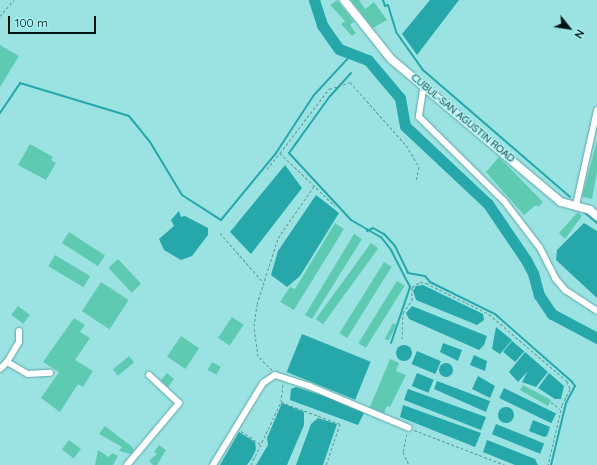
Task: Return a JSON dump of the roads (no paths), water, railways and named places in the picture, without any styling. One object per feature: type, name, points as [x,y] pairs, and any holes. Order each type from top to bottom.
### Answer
[{"type":"street","name":"CUBUL-SAN AGUSTIN ROAD","points":[[344,0],[391,59],[424,84],[561,202],[590,210],[597,216]]},
{"type":"street","points":[[424,84],[419,117],[504,201],[540,248],[555,278],[565,290],[597,311]]},
{"type":"street","points":[[576,205],[597,110]]},
{"type":"street","points":[[0,369],[7,362],[19,342],[19,331]]},
{"type":"street","points":[[7,362],[28,374],[50,373]]},
{"type":"street","points":[[127,465],[178,403],[148,375]]},
{"type":"street","points":[[213,465],[218,453],[236,428],[263,383],[275,376],[284,377],[410,428]]},
{"type":"water","points":[[430,0],[459,0],[417,55],[402,34]]},
{"type":"water","points":[[285,165],[302,188],[251,254],[230,232]]},
{"type":"water","points":[[316,195],[339,213],[300,276],[287,287],[271,275],[278,251]]},
{"type":"water","points":[[179,211],[181,217],[185,216],[208,228],[208,235],[192,256],[181,260],[164,250],[159,239],[174,226],[171,220]]},
{"type":"water","points":[[584,223],[597,231],[597,298],[556,260],[557,250]]},
{"type":"water","points":[[423,285],[483,314],[484,320],[477,325],[416,300],[413,291],[416,286]]},
{"type":"water","points":[[412,306],[487,336],[484,345],[479,350],[409,319],[406,313]]},
{"type":"water","points":[[496,327],[512,340],[500,354],[492,349]]},
{"type":"water","points":[[302,334],[371,362],[355,400],[287,372]]},
{"type":"water","points":[[512,341],[524,351],[515,362],[503,352]]},
{"type":"water","points":[[443,343],[462,350],[458,361],[440,352]]},
{"type":"water","points":[[404,345],[410,347],[412,353],[410,359],[404,361],[398,359],[396,353],[398,347]]},
{"type":"water","points":[[417,351],[441,361],[435,374],[412,364]]},
{"type":"water","points":[[525,352],[548,372],[536,387],[522,382],[528,371],[518,382],[509,372]]},
{"type":"water","points":[[474,355],[487,361],[485,371],[470,365]]},
{"type":"water","points":[[443,363],[449,363],[453,367],[453,373],[449,377],[443,377],[439,373],[439,367]]},
{"type":"water","points":[[417,373],[434,380],[428,393],[412,386]]},
{"type":"water","points":[[549,373],[564,386],[561,399],[555,399],[538,388]]},
{"type":"water","points":[[478,376],[495,386],[490,398],[472,389]]},
{"type":"water","points":[[437,381],[490,401],[486,412],[434,389]]},
{"type":"water","points":[[296,387],[324,396],[364,413],[358,425],[290,400],[291,389]]},
{"type":"water","points":[[504,388],[556,413],[551,423],[499,398]]},
{"type":"water","points":[[408,389],[486,417],[481,430],[404,400]]},
{"type":"water","points":[[282,403],[304,412],[304,425],[287,465],[256,465],[268,445],[267,438]]},
{"type":"water","points":[[403,405],[481,433],[475,447],[400,417]]},
{"type":"water","points":[[506,407],[512,409],[514,415],[512,421],[506,423],[500,421],[498,415],[500,409]]},
{"type":"water","points":[[318,418],[337,424],[323,465],[296,465],[311,424]]},
{"type":"water","points":[[533,420],[550,427],[547,436],[544,437],[529,431]]},
{"type":"water","points":[[496,424],[544,443],[540,454],[492,434]]},
{"type":"water","points":[[239,432],[255,442],[256,449],[252,458],[247,465],[220,465]]},
{"type":"water","points":[[487,440],[535,459],[538,465],[515,465],[483,452]]},
{"type":"waterway","points":[[314,0],[322,25],[339,49],[368,60],[400,98],[405,126],[488,204],[526,260],[533,273],[539,295],[552,314],[597,338]]},
{"type":"waterway","points":[[383,0],[385,6],[388,5],[396,32],[423,70],[570,197]]},
{"type":"waterway","points":[[0,113],[20,83],[129,116],[150,142],[182,195],[221,220],[276,153],[314,95],[351,55]]},
{"type":"waterway","points":[[351,73],[330,96],[289,153],[351,220],[381,237],[391,250],[410,287],[391,343]]},
{"type":"waterway","points":[[584,212],[597,223]]},
{"type":"waterway","points":[[367,231],[373,228],[384,234],[395,246],[408,273],[425,276],[430,282],[495,314],[572,382],[575,386],[566,403],[551,465]]}]
